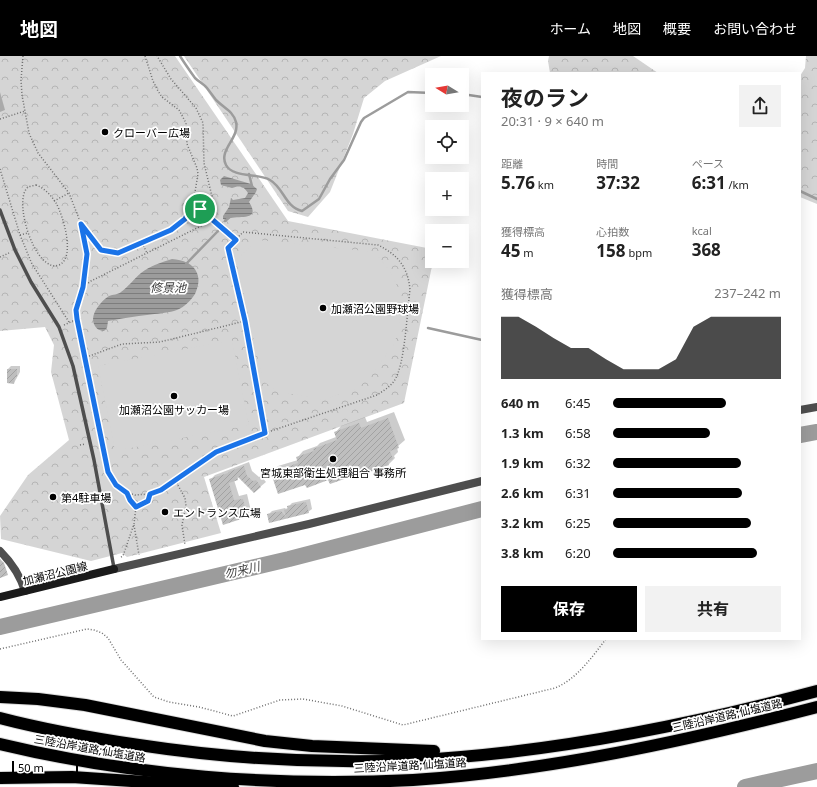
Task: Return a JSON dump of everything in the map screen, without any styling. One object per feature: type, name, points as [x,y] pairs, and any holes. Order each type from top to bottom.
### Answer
[{"type":"highway","name":"三陸沿岸道路;仙塩道路","points":[[0,718],[60,732],[163,749],[255,758],[311,761],[417,760],[468,756],[596,740],[649,731],[756,707],[817,691]]},
{"type":"highway","points":[[0,697],[38,699],[85,705],[135,714],[244,738],[312,746],[418,751],[457,750],[596,740]]},
{"type":"highway","name":"三陸沿岸道路;仙塩道路","points":[[0,744],[80,762],[179,775],[272,781],[316,782],[412,780],[506,770],[589,757],[706,734],[817,707]]},
{"type":"highway","points":[[0,778],[72,777],[233,787]]},
{"type":"highway","points":[[340,787],[363,786],[412,780]]},
{"type":"main road","name":"加瀬沼公園線","points":[[0,597],[114,569]]},
{"type":"street","points":[[801,410],[817,407]]},
{"type":"street","points":[[114,569],[309,524],[481,481]]},
{"type":"street","points":[[0,551],[10,560],[20,577],[25,591]]},
{"type":"lane","points":[[0,210],[31,282],[59,327],[73,366],[79,389],[114,569]]},
{"type":"path","points":[[23,56],[21,80],[22,95],[29,133],[38,153],[69,193],[81,224],[87,254],[83,287],[76,310],[77,319],[108,472],[116,485],[127,493],[135,495],[150,494],[161,490],[216,452],[265,433],[377,395],[386,390],[394,382],[399,373],[401,361],[410,290],[410,282],[403,265],[397,257],[378,245],[243,232],[228,248],[245,321],[265,433]]},
{"type":"path","points":[[81,224],[101,250],[118,253],[171,230],[185,219],[194,199],[198,174],[188,144],[186,123],[179,110],[162,97],[153,81],[144,56]]},
{"type":"path","points":[[83,287],[90,282],[203,225],[211,218],[215,209],[204,163],[203,123],[196,108],[171,79],[157,56]]},
{"type":"path","points":[[0,119],[25,111]]},
{"type":"path","points":[[0,169],[20,235],[32,264],[69,322]]},
{"type":"path","points":[[36,185],[41,187],[54,201],[66,228],[68,252],[66,259],[62,264],[56,266],[49,264],[34,246],[28,233],[23,211],[24,197],[26,189],[30,186],[36,185]]},
{"type":"path","points":[[54,201],[69,193]]},
{"type":"path","points":[[194,199],[200,209],[236,240]]},
{"type":"path","points":[[189,212],[200,209]]},
{"type":"path","points":[[20,235],[28,233]]},
{"type":"path","points":[[142,243],[147,253]]},
{"type":"path","points":[[20,248],[25,247]]},
{"type":"path","points":[[0,257],[8,253]]},
{"type":"path","points":[[59,327],[77,319]]},
{"type":"path","points":[[84,358],[122,344],[160,342],[245,321]]},
{"type":"path","points":[[80,444],[85,444]]},
{"type":"path","points":[[175,480],[185,498],[186,506],[182,525],[185,546]]},
{"type":"path","points":[[121,557],[123,556],[134,524],[136,507],[130,500],[127,493]]},
{"type":"path","points":[[136,507],[148,501],[150,494]]},
{"type":"path","points":[[134,524],[140,557]]},
{"type":"path","points":[[0,649],[87,630],[94,630],[102,633],[108,638],[121,660],[147,690],[154,697],[160,700],[199,707],[233,716],[280,700],[303,699],[342,706],[403,725],[555,688],[562,685],[589,661],[605,640]]},
{"type":"green space","points":[[0,56],[175,56],[288,221],[425,248],[425,268],[432,268],[404,403],[204,477],[221,533],[127,557],[122,553],[91,561],[1,539],[0,516],[28,475],[69,440],[51,372],[54,345],[45,327],[0,331]]},
{"type":"green space","points":[[184,56],[441,56],[385,81],[364,98],[353,134],[330,192],[308,217],[288,211]]},
{"type":"green space","points":[[549,56],[633,56],[657,72],[550,72],[548,61]]},
{"type":"green space","points":[[806,56],[817,56],[817,204],[801,197],[801,74],[805,68]]},
{"type":"green space","name":"加瀬沼公園野球場","points":[[258,240],[375,252],[391,273],[399,290],[400,326],[394,344],[373,373],[358,388],[323,400],[277,391],[263,381],[236,260]]},
{"type":"green space","name":"加瀬沼公園サッカー場","points":[[232,340],[249,425],[115,451],[98,366]]},
{"type":"water","points":[[224,176],[251,184],[257,189],[249,202],[252,209],[250,216],[235,217],[226,220],[223,219],[223,216],[229,207],[231,198],[233,200],[245,198],[248,193],[241,187],[232,188],[221,185],[220,180]]},
{"type":"water","name":"修景池","points":[[172,259],[184,261],[190,264],[198,276],[197,289],[190,301],[180,309],[174,311],[108,321],[107,328],[104,331],[96,327],[93,320],[95,312],[106,298],[120,293],[148,268]]},
{"type":"building","points":[[7,369],[17,369],[17,377],[15,377],[14,384],[7,383]]},
{"type":"building","points":[[388,418],[399,448],[390,451],[393,459],[388,461],[389,465],[351,479],[350,477],[330,484],[328,480],[307,488],[305,485],[278,494],[271,473],[298,463],[296,457],[314,451],[313,449],[337,440],[334,432],[359,423],[361,428]]},
{"type":"building","points":[[244,466],[247,476],[253,481],[256,480],[261,487],[254,493],[237,476],[238,480],[229,483],[234,500],[243,499],[247,517],[223,525],[209,479]]},
{"type":"building","points":[[306,502],[309,513],[269,523],[267,514],[281,511],[286,517],[284,510],[288,509],[287,506]]},
{"type":"building","points":[[0,559],[4,563],[8,575],[0,578]]},
{"type":"waterway","points":[[180,56],[195,78],[206,87],[216,100],[235,118],[235,133],[227,149],[224,160],[229,169],[240,174],[270,180],[275,183],[292,206],[302,211],[319,199],[330,179],[344,160],[364,118],[408,92],[425,93]]},
{"type":"waterway","points":[[469,95],[481,97]]},
{"type":"waterway","points":[[249,174],[252,186]]},
{"type":"waterway","points":[[801,191],[817,199]]},
{"type":"waterway","points":[[225,221],[231,216]]},
{"type":"waterway","points":[[186,264],[218,231]]},
{"type":"waterway","points":[[428,328],[481,340]]},
{"type":"waterway","name":"勿来川","points":[[801,435],[817,432]]},
{"type":"waterway","name":"勿来川","points":[[0,627],[289,559],[481,509]]},
{"type":"waterway","points":[[745,787],[817,771]]},
{"type":"place","name":"クローバー広場","points":[[105,132]]},
{"type":"place","name":"加瀬沼公園野球場","points":[[323,308]]},
{"type":"place","name":"加瀬沼公園サッカー場","points":[[174,396]]},
{"type":"place","name":"宮城東部衛生処理組合 事務所","points":[[333,459]]},
{"type":"place","name":"第4駐車場","points":[[53,497]]},
{"type":"place","name":"エントランス広場","points":[[165,512]]},
{"type":"route","points":[[200,209],[236,240],[228,248],[245,321],[265,433],[216,452],[161,490],[150,494],[148,501],[136,507],[132,504],[127,493],[116,485],[108,472],[84,358],[76,310],[83,287],[87,254],[81,224],[101,250],[118,253],[171,230],[185,219],[189,212],[200,209]]}]
